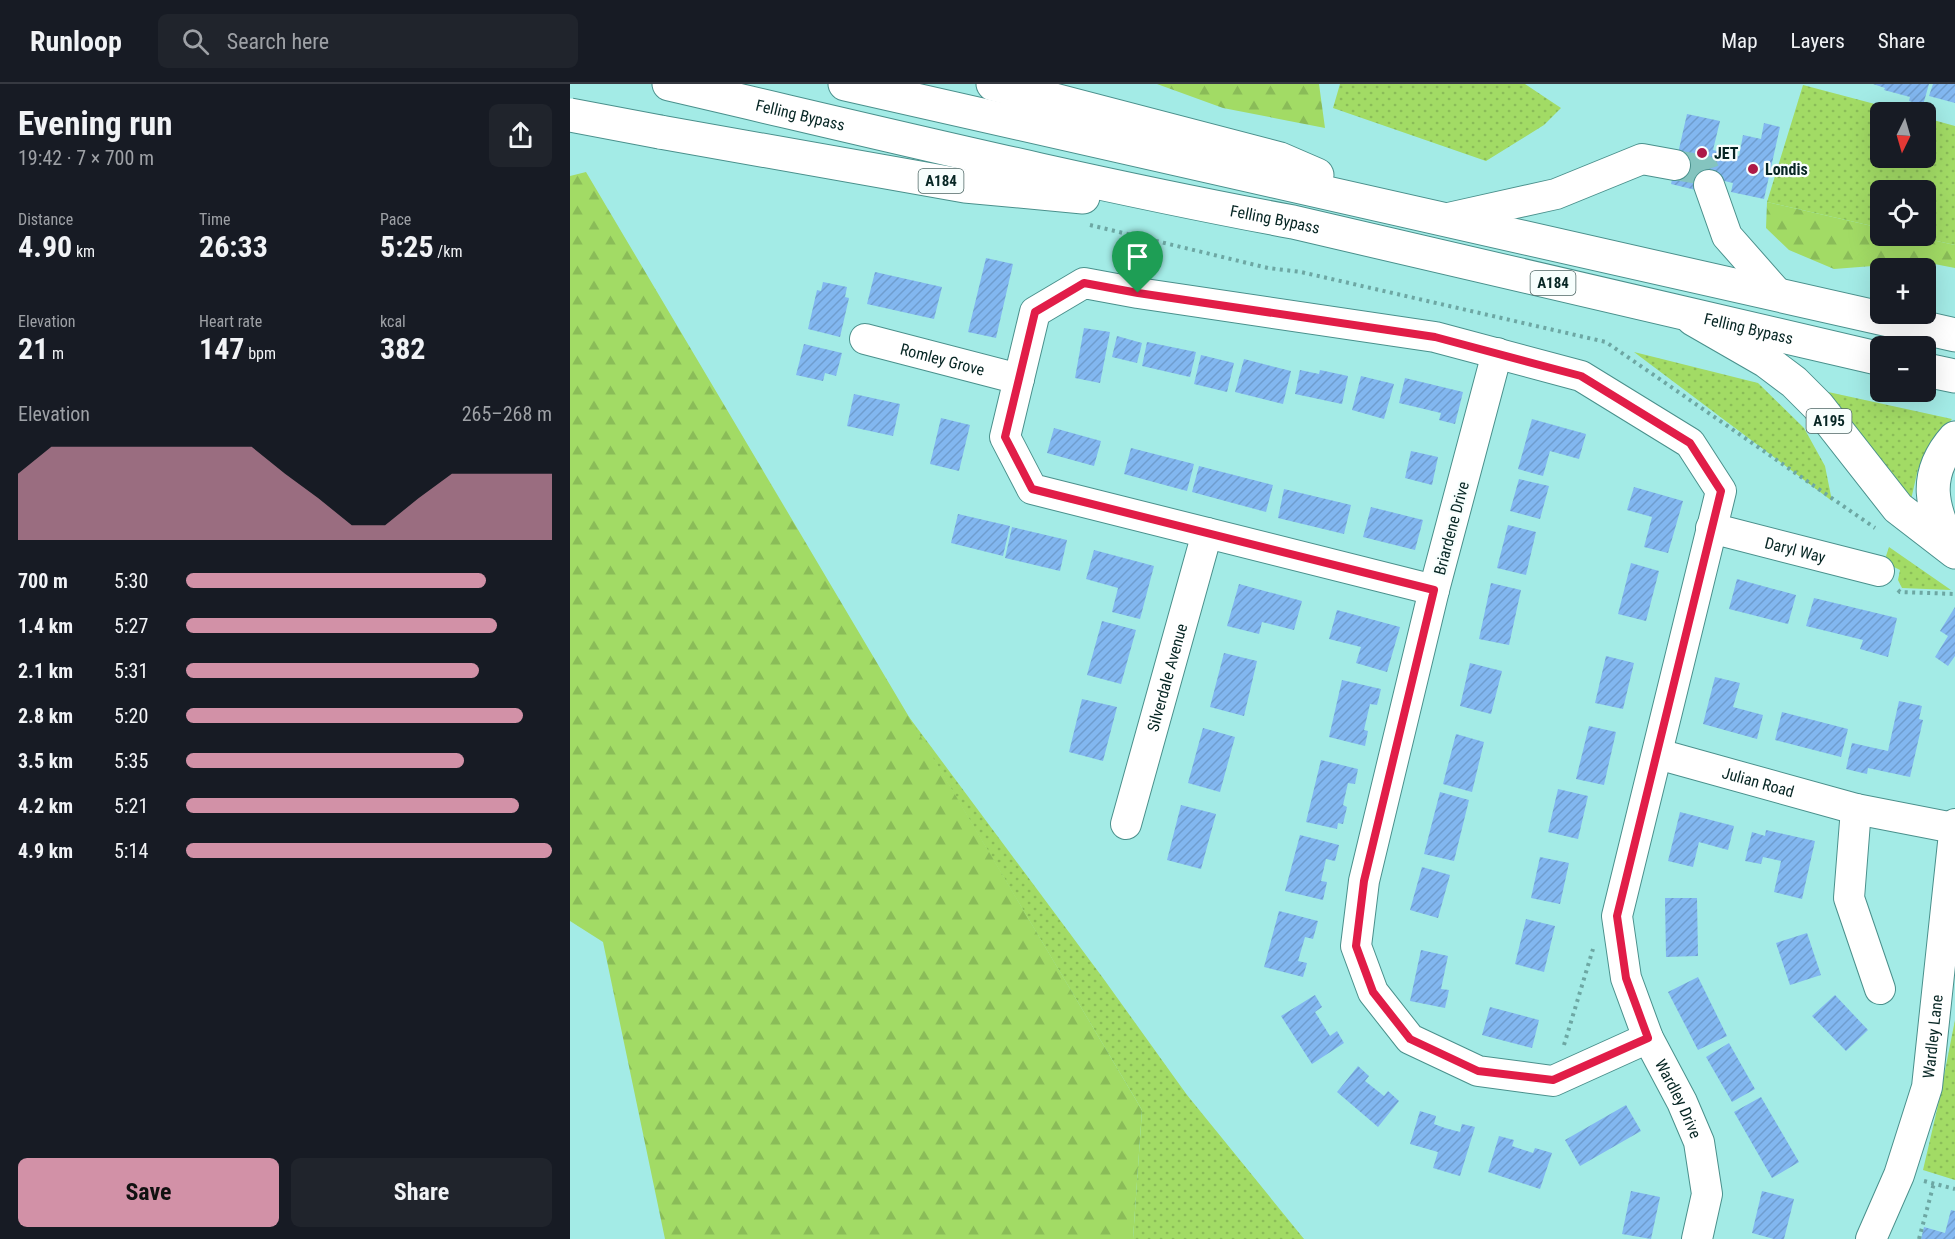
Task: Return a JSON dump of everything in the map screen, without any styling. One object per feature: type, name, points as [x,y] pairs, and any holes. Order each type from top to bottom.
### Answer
[{"type":"main road","name":"Felling Bypass","points":[[669,84],[969,154],[1225,210],[1293,222],[1870,356]]},
{"type":"main road","name":"A184","points":[[845,84],[1955,335]]},
{"type":"main road","name":"A184","points":[[993,84],[1088,97],[1280,159],[1387,206]]},
{"type":"main road","name":"A184","points":[[570,115],[964,186],[1225,210]]},
{"type":"main road","name":"A195","points":[[1684,314],[1766,361],[1794,382],[1818,406],[1898,507],[1954,552]]},
{"type":"main road","points":[[1936,372],[1955,376]]},
{"type":"main road","name":"A195","points":[[1954,552],[1938,521],[1933,498],[1934,476],[1945,449],[1955,438]]},
{"type":"street","points":[[1444,219],[1556,194],[1642,159],[1675,165]]},
{"type":"street","points":[[1709,185],[1727,236],[1779,295]]},
{"type":"street","name":"Wardley Drive","points":[[1434,590],[1032,489],[1005,437],[1035,312],[1084,283],[1435,337],[1581,376],[1690,443],[1721,491],[1617,916],[1626,978],[1648,1038],[1682,1102],[1699,1142],[1707,1194],[1697,1239]]},
{"type":"street","name":"Romley Grove","points":[[865,339],[1019,379]]},
{"type":"street","name":"Briardene Drive","points":[[1497,353],[1434,590],[1364,881],[1356,946],[1373,992],[1410,1039],[1478,1071],[1553,1080]]},
{"type":"street","name":"Daryl Way","points":[[1711,528],[1879,571]]},
{"type":"street","name":"Silverdale Avenue","points":[[1126,824],[1207,533]]},
{"type":"street","name":"Julian Road","points":[[1658,754],[1857,809],[1954,826]]},
{"type":"street","points":[[1857,809],[1849,898],[1880,989]]},
{"type":"street","name":"Wardley Lane","points":[[1871,1239],[1899,1175],[1927,1087],[1948,956],[1954,826]]},
{"type":"street","points":[[1553,1080],[1648,1038]]},
{"type":"path","points":[[1879,571],[1900,592],[1955,594]]},
{"type":"path","points":[[1553,1080],[1594,945]]},
{"type":"path","points":[[1919,1239],[1934,1183]]},
{"type":"green space","points":[[1157,84],[1319,84],[1325,128],[1223,108]]},
{"type":"green space","points":[[1340,84],[1525,84],[1561,108],[1544,125],[1486,161],[1333,108]]},
{"type":"green space","points":[[1803,85],[1870,103],[1870,168],[1936,168],[1936,121],[1955,126],[1955,245],[1936,241],[1936,180],[1870,180],[1870,225],[1767,202]]},
{"type":"green space","points":[[586,172],[1142,1110],[1133,1239],[665,1239],[603,942],[570,921],[570,176]]},
{"type":"green space","points":[[1767,202],[1870,225],[1870,246],[1936,246],[1936,241],[1955,245],[1955,268],[1936,264],[1936,258],[1870,258],[1870,266],[1834,269],[1789,250],[1766,228]]},
{"type":"green space","points":[[1634,352],[1758,383],[1804,428],[1825,466],[1832,501]]},
{"type":"green space","points":[[1819,390],[1952,419],[1932,444],[1918,469],[1910,504]]},
{"type":"green space","points":[[1889,547],[1951,590],[1902,588],[1898,580],[1900,570],[1892,566],[1886,556]]},
{"type":"green space","points":[[906,713],[1187,1095],[1304,1239],[1133,1239],[1142,1110]]},
{"type":"green space","points":[[1955,1020],[1955,1180],[1923,1170]]},
{"type":"building","points":[[1873,84],[1929,84],[1924,102],[1909,101],[1910,97],[1884,90],[1885,88]]},
{"type":"building","points":[[1933,84],[1955,84],[1955,103],[1929,96]]},
{"type":"building","points":[[1687,114],[1720,121],[1713,150],[1739,156],[1743,135],[1761,139],[1764,123],[1780,127],[1764,199],[1731,192],[1733,183],[1711,178],[1708,193],[1671,184]]},
{"type":"building","points":[[986,258],[1013,264],[996,338],[968,332]]},
{"type":"building","points":[[875,272],[942,287],[934,319],[867,304]]},
{"type":"building","points":[[823,282],[847,287],[845,297],[849,298],[840,337],[808,329],[817,290],[821,291]]},
{"type":"building","points":[[1084,328],[1110,332],[1100,383],[1075,378]]},
{"type":"building","points":[[1117,336],[1142,343],[1137,363],[1112,357]]},
{"type":"building","points":[[1147,342],[1196,352],[1190,377],[1142,366]]},
{"type":"building","points":[[804,344],[842,353],[836,376],[825,373],[823,381],[796,375]]},
{"type":"building","points":[[1201,355],[1234,363],[1227,392],[1194,384]]},
{"type":"building","points":[[1244,359],[1291,371],[1283,404],[1235,392]]},
{"type":"building","points":[[1300,370],[1319,374],[1320,370],[1348,376],[1342,404],[1295,394]]},
{"type":"building","points":[[1361,376],[1394,384],[1384,419],[1352,410]]},
{"type":"building","points":[[1405,378],[1463,392],[1455,424],[1439,420],[1441,413],[1399,403]]},
{"type":"building","points":[[854,394],[900,404],[893,436],[847,426]]},
{"type":"building","points":[[941,418],[970,425],[959,471],[930,464]]},
{"type":"building","points":[[1532,419],[1586,434],[1579,459],[1550,451],[1543,476],[1518,469]]},
{"type":"building","points":[[1054,428],[1101,441],[1094,466],[1047,453]]},
{"type":"building","points":[[1131,448],[1194,464],[1187,491],[1124,474]]},
{"type":"building","points":[[1411,451],[1438,457],[1432,485],[1405,478]]},
{"type":"building","points":[[1199,466],[1273,485],[1266,512],[1192,492]]},
{"type":"building","points":[[1519,479],[1549,486],[1540,519],[1510,511]]},
{"type":"building","points":[[1634,487],[1683,501],[1668,553],[1644,547],[1652,517],[1627,510]]},
{"type":"building","points":[[1284,489],[1351,505],[1344,534],[1278,518]]},
{"type":"building","points":[[1371,507],[1423,520],[1415,550],[1363,537]]},
{"type":"building","points":[[958,514],[1010,526],[1003,556],[951,543]]},
{"type":"building","points":[[1508,525],[1536,532],[1526,575],[1497,568]]},
{"type":"building","points":[[1012,527],[1067,540],[1060,571],[1005,558]]},
{"type":"building","points":[[1094,550],[1154,566],[1140,619],[1112,612],[1118,588],[1086,579]]},
{"type":"building","points":[[1631,563],[1659,571],[1646,621],[1618,614]]},
{"type":"building","points":[[1737,579],[1796,595],[1788,624],[1729,609]]},
{"type":"building","points":[[1491,583],[1521,590],[1509,645],[1479,639]]},
{"type":"building","points":[[1239,584],[1302,601],[1294,630],[1262,622],[1259,634],[1227,626]]},
{"type":"building","points":[[1814,598],[1897,618],[1888,657],[1860,649],[1863,640],[1806,626]]},
{"type":"building","points":[[1955,607],[1955,656],[1948,666],[1935,657],[1948,636],[1940,631]]},
{"type":"building","points":[[1337,610],[1400,627],[1387,672],[1356,663],[1361,647],[1329,639]]},
{"type":"building","points":[[1102,621],[1136,630],[1121,684],[1087,675]]},
{"type":"building","points":[[1224,653],[1257,661],[1244,716],[1210,707]]},
{"type":"building","points":[[1606,656],[1634,663],[1623,709],[1595,703]]},
{"type":"building","points":[[1470,663],[1502,671],[1491,714],[1460,706]]},
{"type":"building","points":[[1715,677],[1740,683],[1733,707],[1763,715],[1757,739],[1703,724]]},
{"type":"building","points":[[1342,680],[1381,689],[1377,705],[1370,704],[1364,730],[1368,731],[1365,746],[1329,737]]},
{"type":"building","points":[[1082,699],[1117,707],[1103,761],[1069,752]]},
{"type":"building","points":[[1899,701],[1922,706],[1919,719],[1923,720],[1910,777],[1868,768],[1867,774],[1846,769],[1852,743],[1888,751]]},
{"type":"building","points":[[1782,712],[1848,729],[1841,757],[1775,740]]},
{"type":"building","points":[[1589,726],[1616,732],[1604,785],[1576,779]]},
{"type":"building","points":[[1203,728],[1235,737],[1220,792],[1188,783]]},
{"type":"building","points":[[1456,734],[1484,742],[1472,792],[1443,784]]},
{"type":"building","points":[[1321,760],[1358,769],[1355,784],[1348,783],[1343,805],[1347,807],[1343,824],[1338,823],[1337,829],[1306,822]]},
{"type":"building","points":[[1558,789],[1588,796],[1578,839],[1548,832]]},
{"type":"building","points":[[1440,792],[1469,800],[1454,861],[1424,854]]},
{"type":"building","points":[[1181,805],[1216,814],[1201,869],[1167,860]]},
{"type":"building","points":[[1680,812],[1734,826],[1728,850],[1699,842],[1693,867],[1668,861]]},
{"type":"building","points":[[1766,830],[1815,841],[1802,899],[1774,892],[1781,861],[1763,857],[1761,864],[1745,861],[1752,832],[1765,836]]},
{"type":"building","points":[[1300,835],[1339,845],[1335,861],[1326,859],[1321,881],[1327,882],[1323,900],[1285,891]]},
{"type":"building","points":[[1540,857],[1569,863],[1560,904],[1531,898]]},
{"type":"building","points":[[1422,867],[1450,875],[1438,918],[1410,910]]},
{"type":"building","points":[[1665,898],[1697,898],[1698,956],[1666,957]]},
{"type":"building","points":[[1279,911],[1318,921],[1313,939],[1305,937],[1298,961],[1307,963],[1303,977],[1264,967]]},
{"type":"building","points":[[1526,919],[1555,926],[1544,972],[1515,964]]},
{"type":"building","points":[[1807,933],[1821,975],[1790,985],[1776,943]]},
{"type":"building","points":[[1421,950],[1448,956],[1441,989],[1449,990],[1445,1008],[1410,1001]]},
{"type":"building","points":[[1698,977],[1727,1036],[1698,1050],[1668,992]]},
{"type":"building","points":[[1315,995],[1322,1007],[1315,1012],[1330,1036],[1337,1031],[1344,1043],[1312,1064],[1281,1016]]},
{"type":"building","points":[[1835,995],[1868,1030],[1846,1051],[1812,1016]]},
{"type":"building","points":[[1490,1007],[1539,1020],[1532,1048],[1482,1035]]},
{"type":"building","points":[[1729,1043],[1755,1089],[1732,1102],[1706,1057]]},
{"type":"building","points":[[1358,1066],[1369,1076],[1365,1081],[1384,1096],[1388,1091],[1399,1101],[1378,1127],[1337,1092]]},
{"type":"building","points":[[1761,1097],[1799,1162],[1772,1178],[1734,1112]]},
{"type":"building","points":[[1626,1105],[1641,1131],[1580,1166],[1565,1140]]},
{"type":"building","points":[[1420,1111],[1436,1116],[1434,1124],[1445,1128],[1460,1132],[1462,1124],[1475,1127],[1460,1176],[1433,1168],[1438,1152],[1410,1144]]},
{"type":"building","points":[[1499,1136],[1514,1140],[1512,1146],[1533,1153],[1535,1148],[1552,1153],[1540,1189],[1488,1172]]},
{"type":"building","points":[[1631,1191],[1660,1197],[1651,1239],[1622,1234]]},
{"type":"building","points":[[1762,1191],[1794,1199],[1784,1239],[1774,1239],[1752,1233]]},
{"type":"building","points":[[1951,1210],[1955,1211],[1955,1239],[1921,1239],[1924,1227],[1945,1233]]},
{"type":"tunnel","points":[[1675,165],[1704,170],[1709,185]]},
{"type":"place","name":"JET","points":[[1702,153]]},
{"type":"place","name":"Londis","points":[[1753,169]]},
{"type":"route","points":[[1084,283],[1138,293],[1435,337],[1581,376],[1690,443],[1721,491],[1617,916],[1626,978],[1648,1038],[1553,1080],[1478,1071],[1410,1039],[1373,992],[1356,946],[1364,881],[1434,590],[1032,489],[1005,437],[1035,312],[1084,283]]}]
